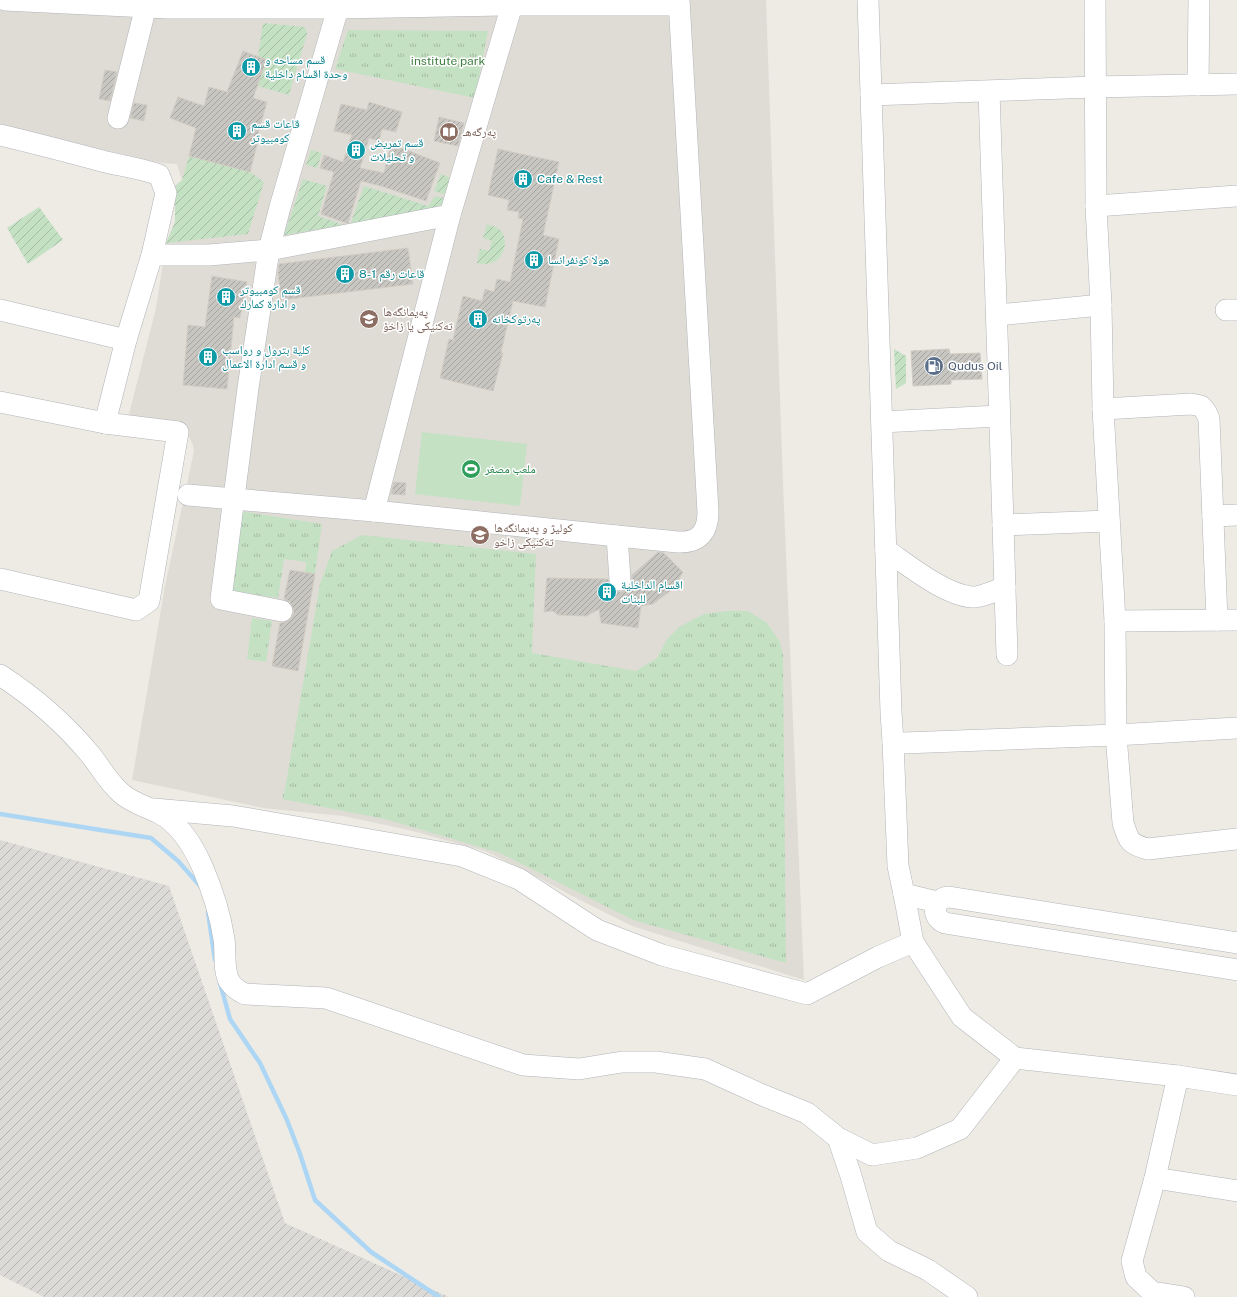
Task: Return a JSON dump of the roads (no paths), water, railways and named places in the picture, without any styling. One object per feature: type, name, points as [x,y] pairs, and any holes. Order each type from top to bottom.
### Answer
[{"type":"street","points":[[5,0],[146,6],[168,4],[679,2],[708,521],[706,529],[701,535],[694,540],[686,542],[374,511],[188,495]]},
{"type":"street","points":[[868,0],[898,866],[913,942],[962,1017],[1015,1058],[1178,1076],[1237,1085]]},
{"type":"street","points":[[1094,0],[1096,206],[1101,305],[1102,409],[1115,621],[1116,735],[1123,823],[1128,836],[1135,845],[1148,849],[1237,839]]},
{"type":"street","points":[[1198,85],[1199,0]]},
{"type":"street","points":[[374,511],[506,3]]},
{"type":"street","points":[[282,610],[221,599],[248,388],[269,250],[338,4]]},
{"type":"street","points":[[118,118],[146,6]]},
{"type":"street","points":[[871,95],[989,92],[1095,87],[1237,84]]},
{"type":"street","points":[[989,92],[998,315],[999,416],[1007,655]]},
{"type":"street","points":[[0,135],[48,146],[103,162],[151,172],[158,175],[166,193],[152,255],[126,340],[106,423]]},
{"type":"street","points":[[1096,206],[1237,196]]},
{"type":"street","points":[[152,255],[209,255],[269,250],[450,215]]},
{"type":"street","points":[[998,315],[1101,305]]},
{"type":"street","points":[[0,310],[126,340]]},
{"type":"street","points":[[0,402],[106,423],[178,432],[149,601],[136,610],[0,579]]},
{"type":"street","points":[[1102,409],[1191,404],[1201,406],[1206,412],[1209,419],[1213,516],[1227,620],[1115,621]]},
{"type":"street","points":[[882,422],[999,416]]},
{"type":"street","points":[[1213,516],[1237,515]]},
{"type":"street","points":[[1003,525],[1109,521]]},
{"type":"street","points":[[617,536],[620,580]]},
{"type":"street","points":[[886,550],[932,580],[956,593],[974,597],[1005,588]]},
{"type":"street","points":[[0,675],[22,689],[69,730],[121,793],[136,804],[158,812],[170,820],[180,830],[201,864],[211,888],[219,914],[224,939],[226,973],[228,980],[238,991],[245,994],[326,998],[523,1066],[579,1069],[622,1062],[656,1062],[705,1069],[760,1094],[808,1113],[838,1138],[872,1155],[916,1148],[960,1129],[1015,1058]]},
{"type":"street","points":[[893,742],[903,743],[1116,735],[1237,728]]},
{"type":"street","points":[[145,808],[232,816],[462,856],[519,879],[597,930],[662,955],[807,994],[878,957],[913,942]]},
{"type":"street","points":[[904,894],[937,902],[945,898],[949,898],[1237,943]]},
{"type":"street","points":[[937,902],[935,906],[935,915],[944,923],[1237,970]]},
{"type":"street","points":[[1178,1076],[1155,1178],[1132,1261],[1136,1277],[1152,1292],[1184,1297]]},
{"type":"street","points":[[838,1138],[851,1176],[867,1232],[889,1251],[928,1270],[967,1297]]},
{"type":"street","points":[[1155,1178],[1237,1191]]},
{"type":"waterway","points":[[0,814],[151,838],[178,861],[202,888]]},
{"type":"waterway","points":[[208,912],[215,960]]},
{"type":"waterway","points":[[220,983],[230,1019],[260,1063],[287,1120],[315,1200],[371,1252],[439,1297]]},
{"type":"place","name":"قسم مساحه‌ و وحدة اقسام داخلية","points":[[251,67]]},
{"type":"place","name":"قاعات قسم کومبیوتر","points":[[237,131]]},
{"type":"place","name":"په‌رگه‌هـ","points":[[449,132]]},
{"type":"place","name":"قسم تمریض و تحلیلات","points":[[356,150]]},
{"type":"place","name":"Cafe & Rest","points":[[523,179]]},
{"type":"place","name":"هولا كونفرانسا","points":[[534,260]]},
{"type":"place","name":"قاعات رقم 1-8","points":[[345,274]]},
{"type":"place","name":"قسم کومبیوتر و ادارة كمارك","points":[[226,297]]},
{"type":"place","name":"پەیمانگەها تەکنیکی یا زاخۆ","points":[[369,319]]},
{"type":"place","name":"په‌رتوكخانه‌","points":[[478,319]]},
{"type":"place","name":"كلية بترول و رواسب و قسم ادارة الاعمال","points":[[208,357]]},
{"type":"place","name":"Qudus Oil","points":[[934,366]]},
{"type":"place","name":"ملعب مصغر","points":[[471,469]]},
{"type":"place","name":"كوليژ و په‌يمانگه‌ها ته‌كنيكى زاخو","points":[[480,535]]},
{"type":"place","name":"اقسام الداخلیة للبنات","points":[[607,592]]},
{"type":"park label","name":"institute park","points":[[448,61]]}]
